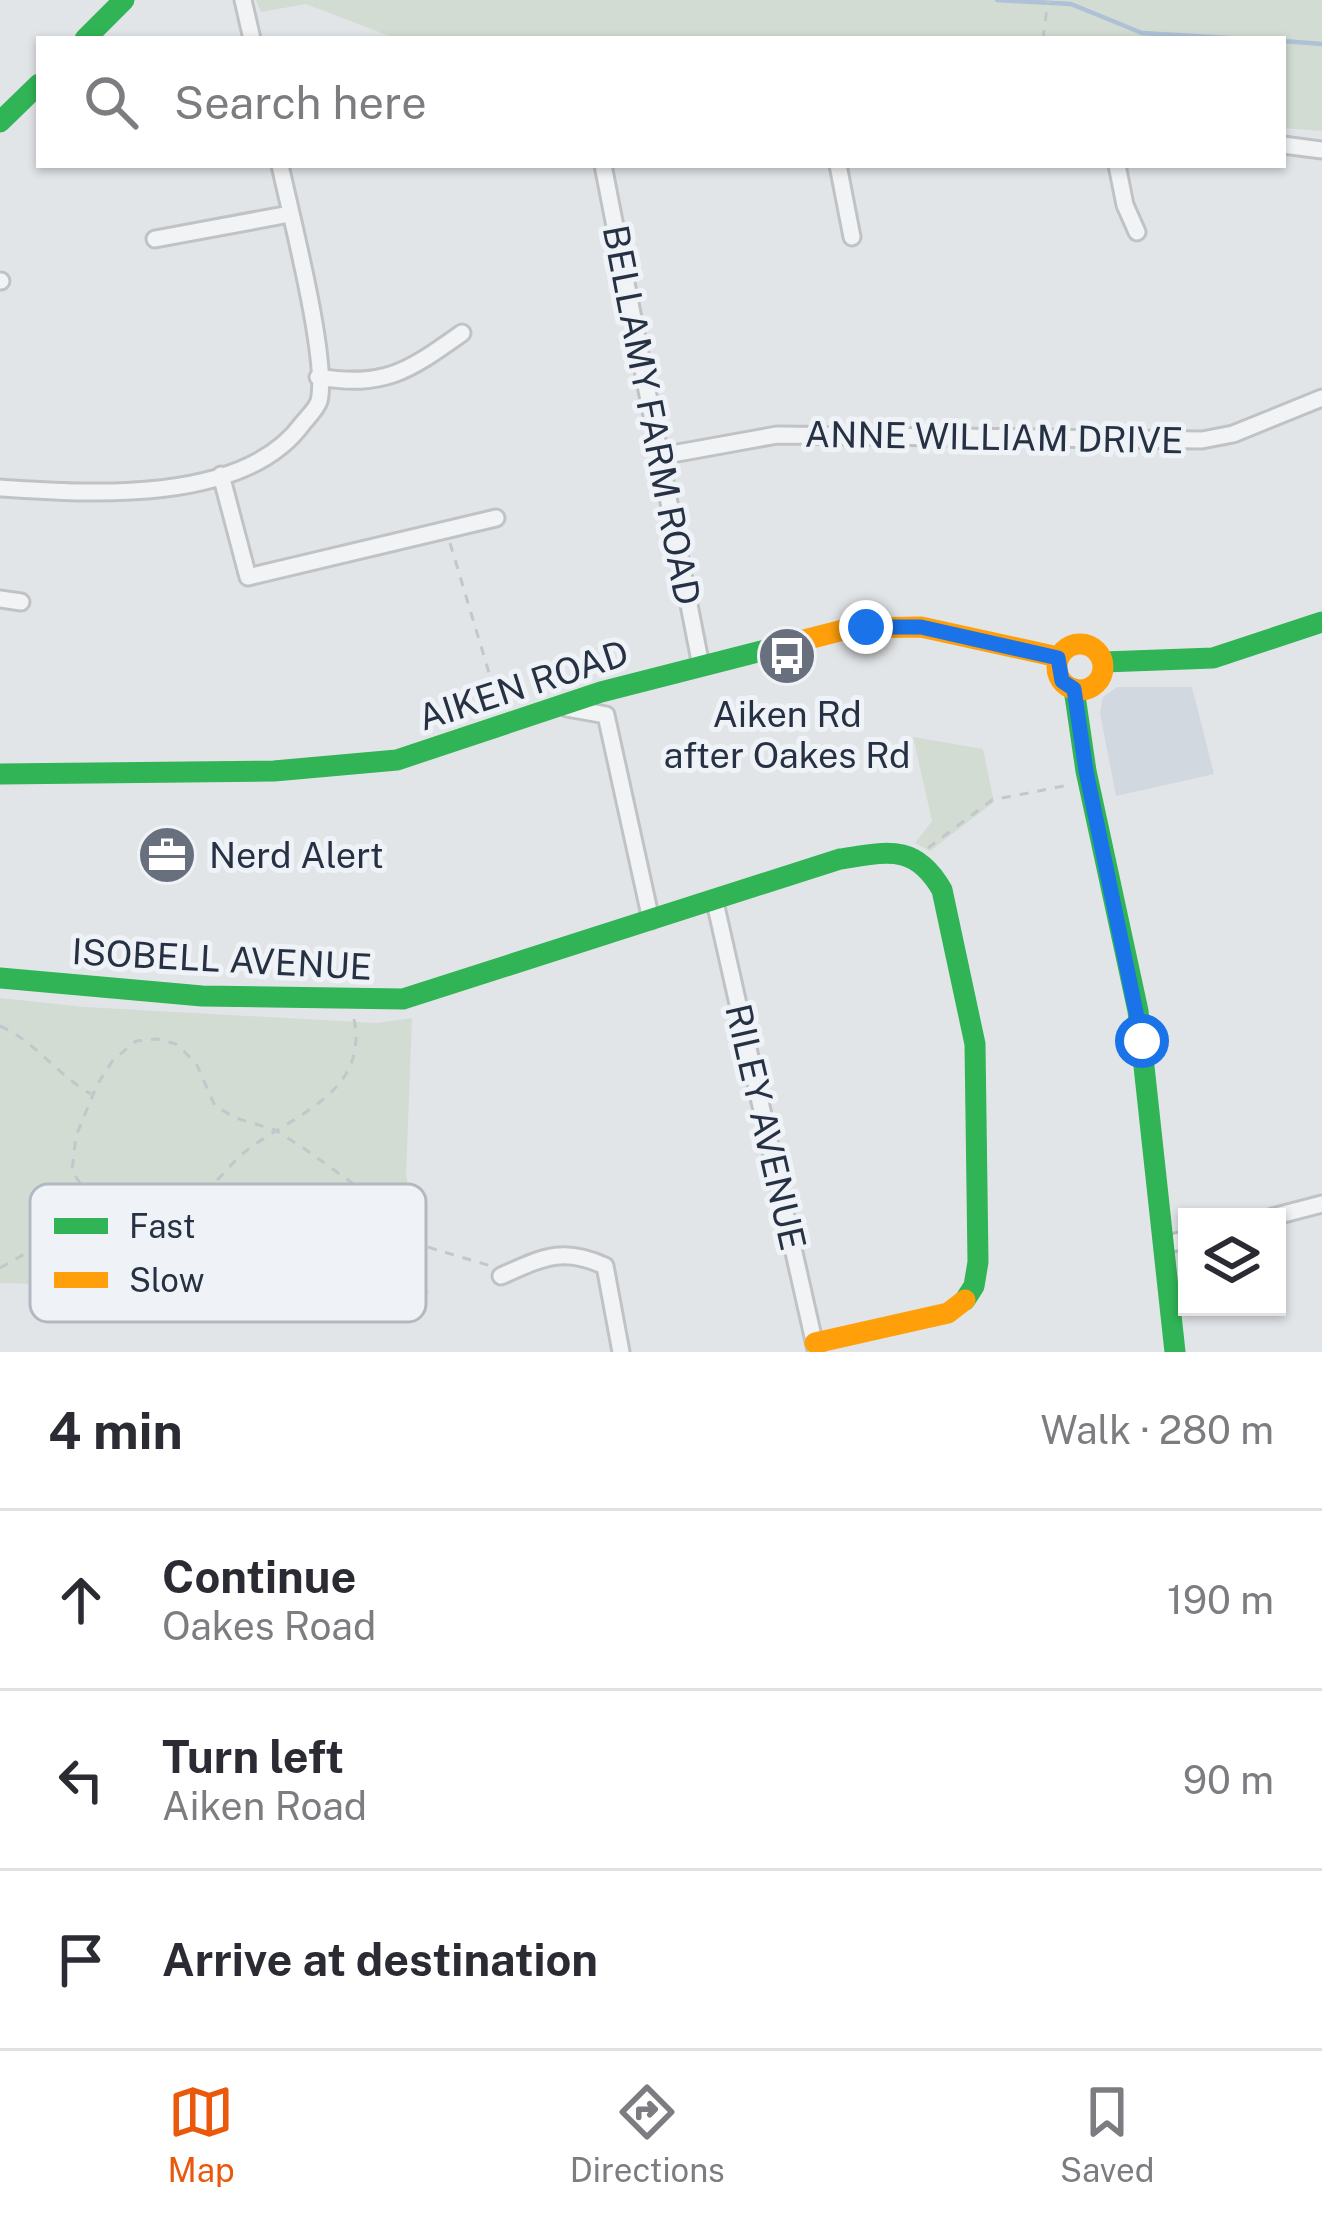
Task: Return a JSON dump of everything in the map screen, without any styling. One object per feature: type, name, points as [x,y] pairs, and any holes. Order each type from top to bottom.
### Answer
[{"type":"street","points":[[88,36],[124,0]]},
{"type":"street","points":[[243,0],[251,36]]},
{"type":"street","points":[[0,122],[36,87]]},
{"type":"street","points":[[1286,145],[1322,150]]},
{"type":"street","points":[[0,488],[92,494],[152,490],[246,466],[291,440],[319,402],[318,352],[281,168]]},
{"type":"street","name":"BELLAMY FARM ROAD","points":[[604,168],[701,665]]},
{"type":"street","points":[[839,168],[852,237]]},
{"type":"street","points":[[1118,168],[1125,205],[1137,232]]},
{"type":"street","points":[[155,239],[290,214]]},
{"type":"street","points":[[318,376],[376,382],[426,358],[462,333]]},
{"type":"street","name":"ANNE WILLIAM DRIVE","points":[[662,456],[777,435],[1202,440],[1233,434],[1322,398]]},
{"type":"street","points":[[220,475],[248,578],[496,518]]},
{"type":"street","points":[[0,599],[20,602]]},
{"type":"street","points":[[1104,662],[1213,658],[1322,622]]},
{"type":"street","name":"AIKEN ROAD","points":[[0,774],[165,774],[366,764],[422,752],[552,707],[701,665],[851,628],[921,627],[1058,658]]},
{"type":"street","points":[[1079,643],[1096,648],[1104,662],[1098,682],[1084,690],[1074,689],[1062,681],[1058,658],[1064,649],[1079,643]]},
{"type":"street","points":[[1074,689],[1088,781],[1138,1010],[1176,1242],[1175,1352]]},
{"type":"street","points":[[552,707],[605,715],[651,920]]},
{"type":"street","name":"ISOBELL AVENUE","points":[[0,978],[92,989],[350,1001],[404,999],[840,860],[896,851],[917,856]]},
{"type":"street","points":[[816,1347],[948,1313],[975,1290],[975,1044],[942,890],[933,871],[917,856]]},
{"type":"street","name":"RILEY AVENUE","points":[[716,902],[816,1347]]},
{"type":"street","points":[[1286,1213],[1322,1204]]},
{"type":"street","points":[[501,1276],[550,1254],[583,1256],[605,1266],[621,1352]]},
{"type":"path","points":[[1043,36],[1048,0]]},
{"type":"path","points":[[446,530],[499,706]]},
{"type":"path","points":[[917,856],[992,800],[1088,781]]},
{"type":"path","points":[[211,1184],[241,1155],[333,1093],[351,1069],[356,1031],[350,1001]]},
{"type":"path","points":[[0,1026],[24,1036],[39,1055],[92,1095]]},
{"type":"path","points":[[80,1184],[72,1171],[76,1136],[92,1095],[113,1060],[136,1041],[157,1039],[176,1044],[196,1063],[215,1106],[275,1130],[353,1184]]},
{"type":"path","points":[[426,1246],[487,1262],[501,1276]]},
{"type":"path","points":[[0,1268],[30,1251]]},
{"type":"shaded area","points":[[256,0],[1322,0],[1322,131],[1286,128],[1286,36],[389,36],[306,4],[261,12]]},
{"type":"shaded area","points":[[1117,687],[1192,687],[1214,774],[1116,796],[1100,713],[1103,697]]},
{"type":"shaded area","points":[[913,737],[983,749],[994,802],[930,851],[915,843],[932,821]]},
{"type":"shaded area","points":[[0,998],[376,1023],[412,1018],[408,1184],[30,1184],[30,1284],[0,1283]]},
{"type":"waterway","points":[[997,0],[1071,4],[1142,33],[1194,36]]},
{"type":"waterway","points":[[1286,41],[1322,44]]},
{"type":"traffic: fast","points":[[88,36],[124,0]]},
{"type":"traffic: fast","points":[[0,122],[36,87]]},
{"type":"traffic: fast","points":[[1104,662],[1213,658],[1322,622]]},
{"type":"traffic: fast","points":[[0,774],[274,771],[397,760],[601,692],[777,647]]},
{"type":"traffic: fast","points":[[1074,689],[1086,771],[1138,1011],[1175,1352]]},
{"type":"traffic: fast","points":[[0,978],[202,996],[403,999],[840,859],[886,853],[910,858],[942,890],[975,1044],[978,1262],[974,1286],[965,1300]]},
{"type":"traffic: slow","points":[[777,647],[851,628],[921,627],[1058,657]]},
{"type":"traffic: slow","points":[[1080,644],[1097,650],[1103,667],[1097,684],[1080,690],[1063,684],[1057,667],[1063,650],[1080,644]]},
{"type":"traffic: slow","points":[[815,1343],[948,1313],[965,1300]]},
{"type":"place","name":"Aiken Rd after Oakes Rd","points":[[787,656]]},
{"type":"place","name":"Nerd Alert","points":[[167,855]]},
{"type":"route","points":[[866,627],[921,627],[1058,658],[1058,674],[1074,689],[1086,771],[1142,1041]]}]
